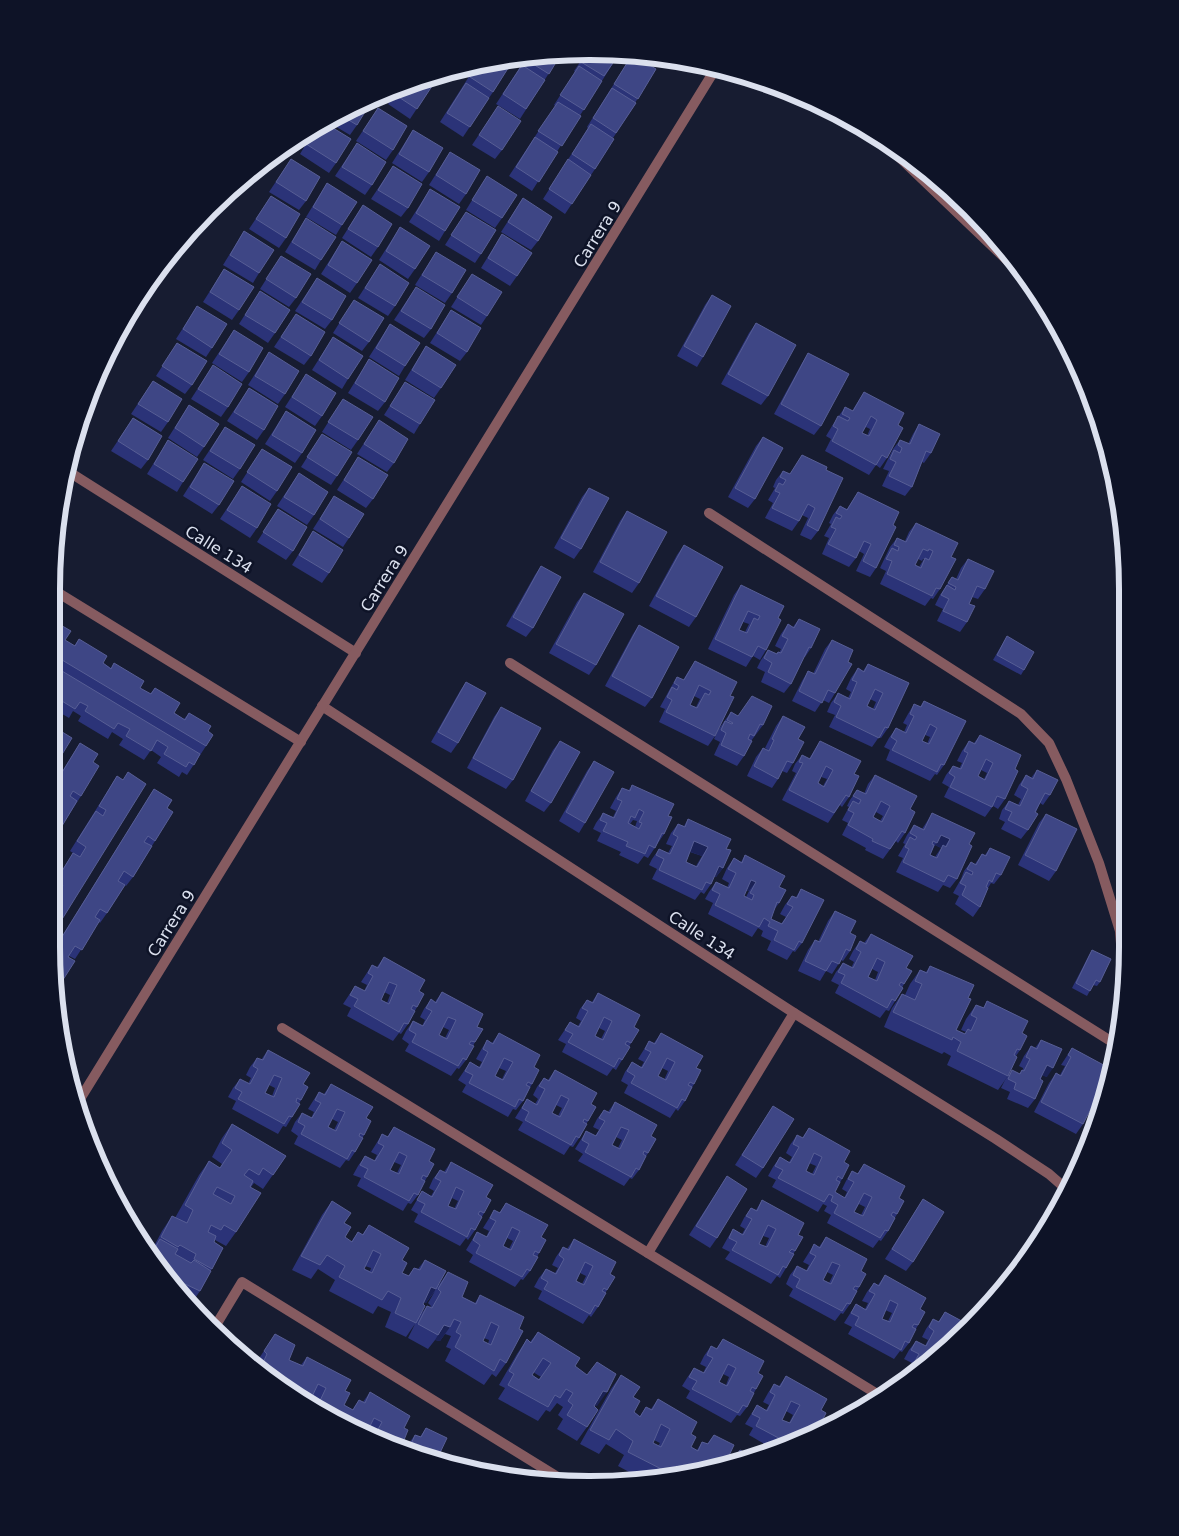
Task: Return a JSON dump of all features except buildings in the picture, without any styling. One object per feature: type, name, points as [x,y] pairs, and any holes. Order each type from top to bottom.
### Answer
[{"type":"street","name":"Carrera 9","points":[[82,1096],[712,74]]},
{"type":"street","points":[[935,187],[974,225]]},
{"type":"street","name":"Calle 134","points":[[73,474],[356,653]]},
{"type":"street","points":[[709,513],[1021,714],[1049,743],[1066,779],[1099,863],[1119,928]]},
{"type":"street","points":[[60,594],[301,742]]},
{"type":"street","points":[[510,663],[1110,1041]]},
{"type":"street","name":"Calle 134","points":[[322,706],[794,1013],[996,1139],[1050,1174],[1062,1185]]},
{"type":"street","points":[[648,1253],[794,1013]]},
{"type":"street","points":[[282,1028],[875,1393]]},
{"type":"street","points":[[217,1323],[242,1282],[554,1475]]}]
